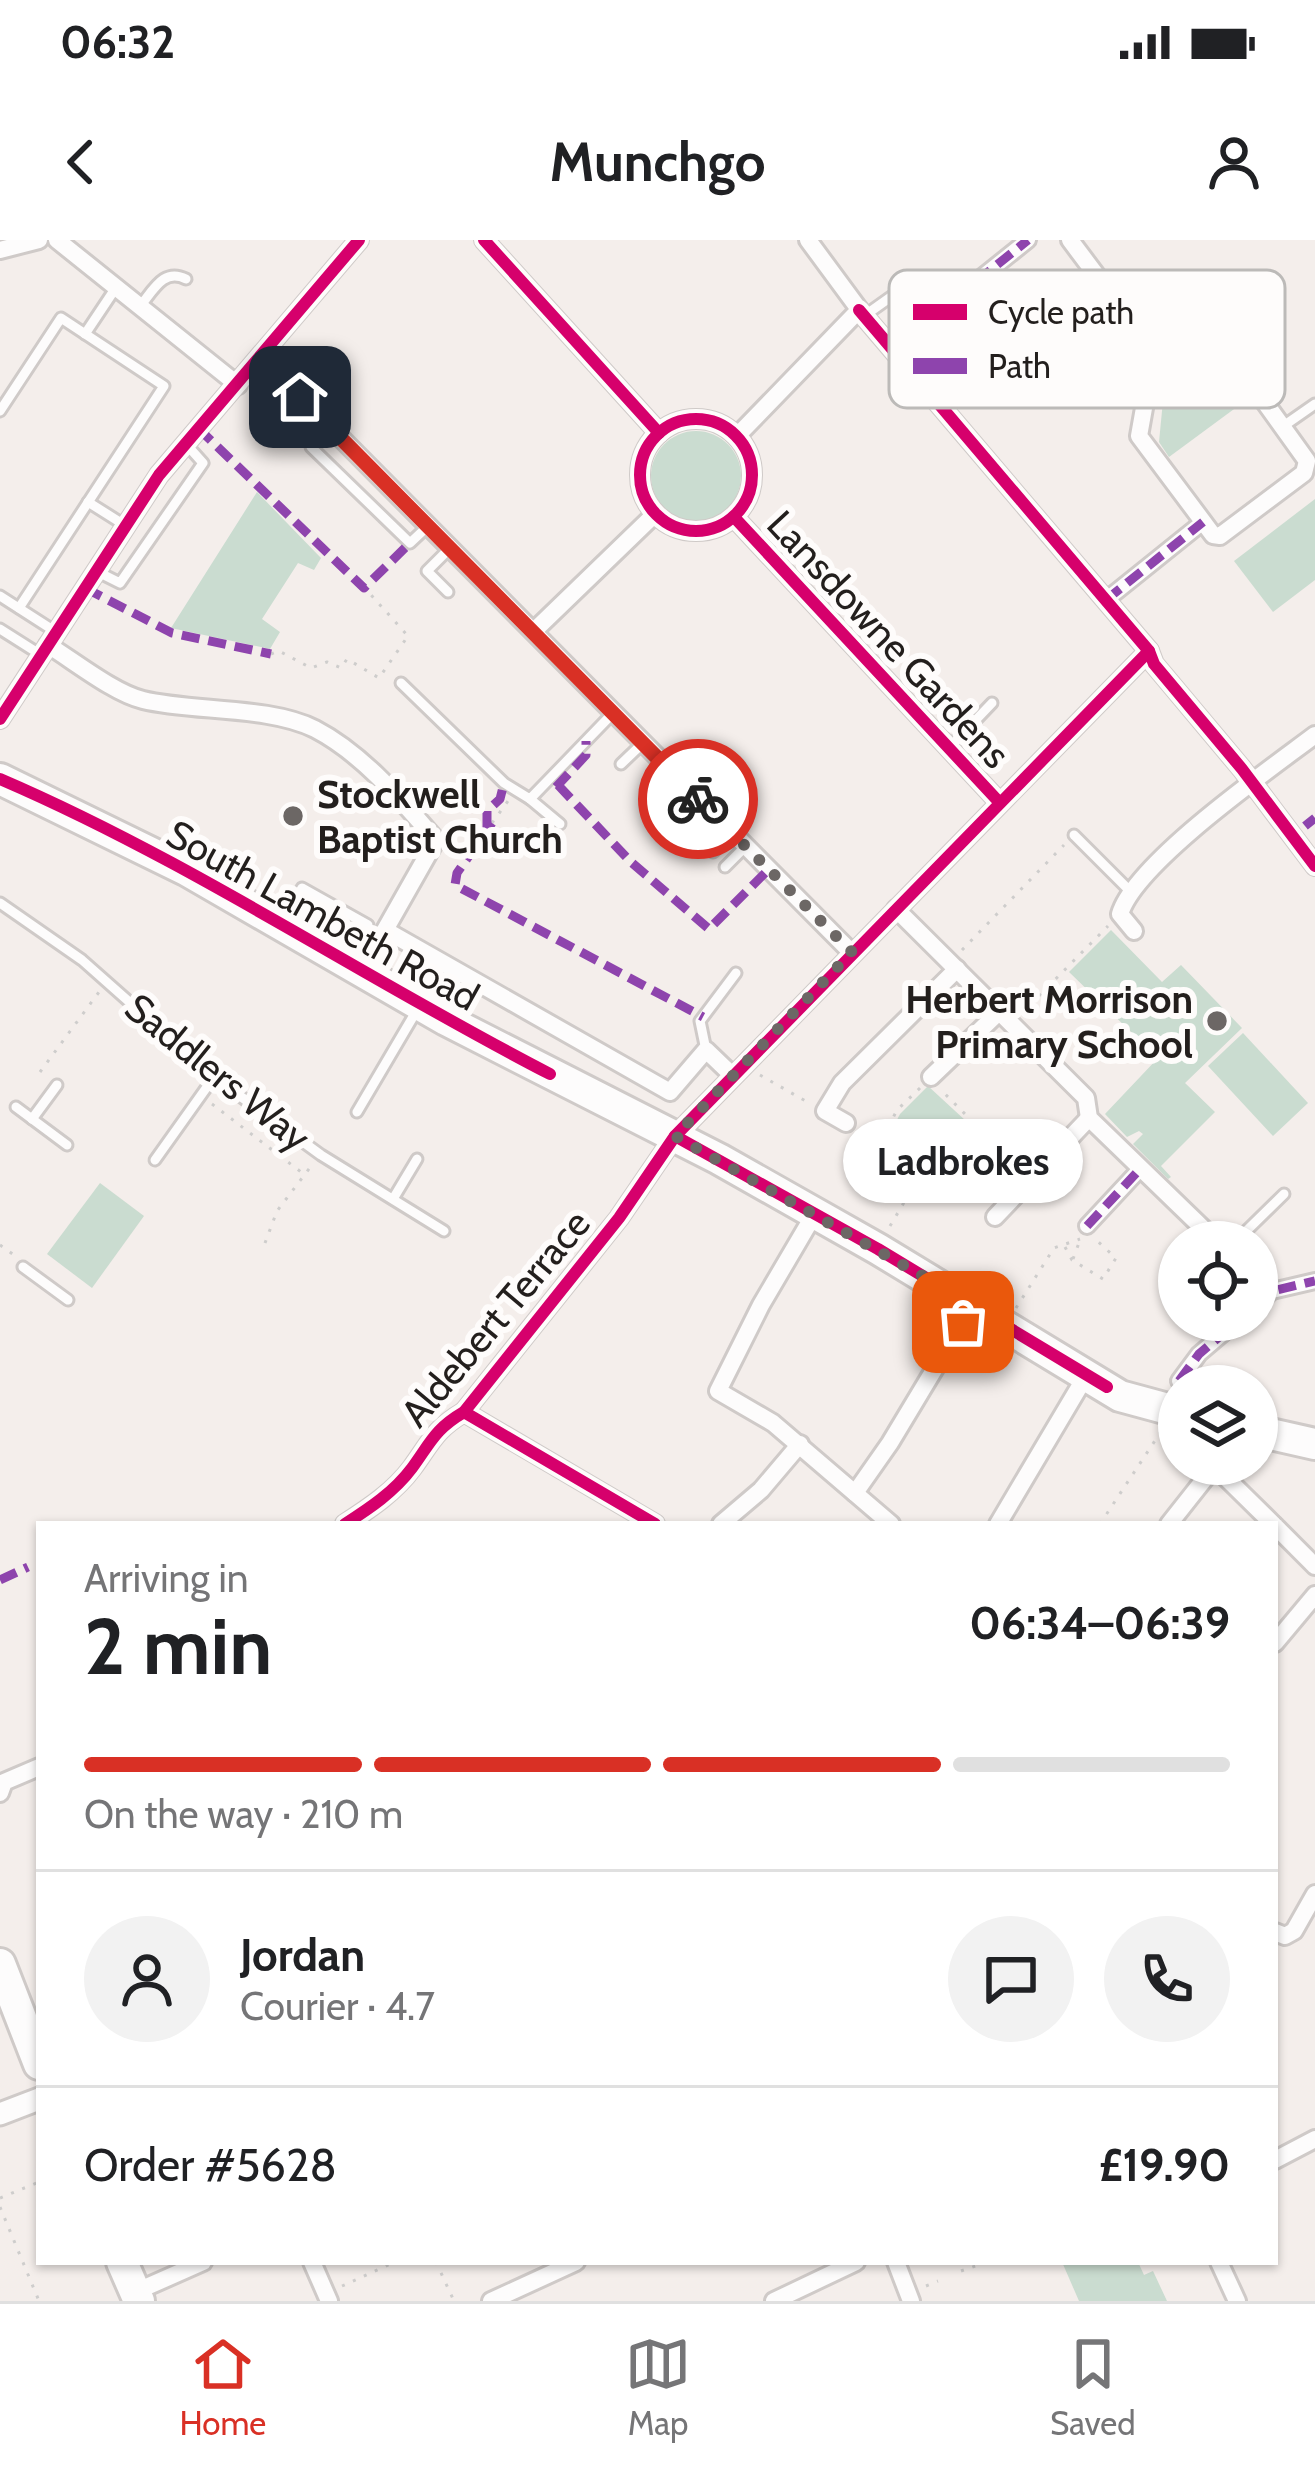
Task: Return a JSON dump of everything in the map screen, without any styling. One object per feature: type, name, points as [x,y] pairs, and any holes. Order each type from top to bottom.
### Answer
[{"type":"highway","name":"South Lambeth Road","points":[[0,779],[186,870],[419,1006],[815,1213],[1120,1396],[1158,1404]]},
{"type":"highway","points":[[1278,1436],[1315,1444]]},
{"type":"highway","points":[[0,1964],[36,2056]]},
{"type":"highway","points":[[123,2265],[137,2296]]},
{"type":"street","points":[[0,250],[39,240]]},
{"type":"street","points":[[57,240],[238,385]]},
{"type":"street","points":[[484,240],[659,433]]},
{"type":"street","points":[[808,240],[889,345]]},
{"type":"street","points":[[991,270],[1028,240]]},
{"type":"street","points":[[1070,240],[1092,270]]},
{"type":"street","points":[[0,718],[184,442],[257,363],[348,245]]},
{"type":"street","points":[[535,630],[655,514],[642,493],[639,474],[644,454],[659,433],[687,421],[706,421],[737,435],[862,313]]},
{"type":"street","points":[[257,363],[330,427],[852,952]]},
{"type":"street","points":[[942,408],[1149,651],[1154,664],[1315,866]]},
{"type":"street","points":[[1144,408],[1139,436],[1213,535],[1220,536],[1304,473],[1311,459],[1268,408]]},
{"type":"street","name":"Lansdowne Gardens","points":[[655,514],[683,530],[710,529],[734,517],[748,493],[752,473],[737,435]]},
{"type":"street","name":"Lansdowne Gardens","points":[[734,517],[999,802]]},
{"type":"street","points":[[1106,600],[1203,522]]},
{"type":"street","points":[[48,644],[135,698],[309,726],[329,737],[350,751],[436,839],[385,930],[670,1092],[706,1050],[738,1069]]},
{"type":"street","name":"Aldebert Terrace","points":[[349,1521],[387,1495],[413,1467],[427,1441],[464,1412],[619,1218],[675,1136],[1149,651]]},
{"type":"street","points":[[1134,931],[1120,914],[1131,892],[1224,802],[1315,735]]},
{"type":"street","points":[[896,909],[1086,1097],[1089,1118],[1195,1221]]},
{"type":"street","points":[[846,1123],[825,1111],[842,1083],[954,965]]},
{"type":"street","points":[[932,1077],[1006,1017]]},
{"type":"street","points":[[995,1217],[1089,1118]]},
{"type":"street","points":[[1084,1231],[1141,1168]]},
{"type":"street","points":[[815,1213],[718,1390],[773,1423],[888,1521]]},
{"type":"street","points":[[1278,1289],[1315,1280]]},
{"type":"street","points":[[855,1492],[974,1305]]},
{"type":"street","points":[[1194,1365],[1214,1341]]},
{"type":"street","points":[[1000,1521],[1087,1374]]},
{"type":"street","points":[[464,1412],[650,1521]]},
{"type":"street","points":[[725,1521],[761,1490],[800,1444]]},
{"type":"street","points":[[1171,1521],[1198,1485]]},
{"type":"street","points":[[1233,1485],[1270,1521]]},
{"type":"street","points":[[1278,1529],[1315,1566]]},
{"type":"street","points":[[1286,1638],[1315,1594]]},
{"type":"street","points":[[2,1784],[36,1768]]},
{"type":"street","points":[[1278,1933],[1285,1936],[1294,1931],[1315,1894]]},
{"type":"street","points":[[0,2114],[36,2100]]},
{"type":"street","points":[[1278,2158],[1315,2139]]},
{"type":"street","points":[[137,2296],[197,2265]]},
{"type":"street","points":[[313,2265],[327,2297]]},
{"type":"street","points":[[491,2301],[569,2265]]},
{"type":"street","points":[[774,2301],[850,2265]]},
{"type":"street","points":[[897,2265],[911,2301]]},
{"type":"street","points":[[1221,2265],[1238,2301]]},
{"type":"lane","points":[[141,305],[167,275],[176,273],[187,279]]},
{"type":"lane","points":[[85,334],[117,286]]},
{"type":"lane","points":[[862,313],[889,297]]},
{"type":"lane","points":[[0,411],[61,318],[164,386],[19,608]]},
{"type":"lane","points":[[1282,427],[1315,404]]},
{"type":"lane","points":[[330,427],[310,447],[410,543],[427,527]]},
{"type":"lane","points":[[96,572],[120,583],[203,464],[184,442]]},
{"type":"lane","points":[[88,502],[126,526]]},
{"type":"lane","points":[[448,592],[427,571],[449,549]]},
{"type":"lane","points":[[0,596],[19,608],[48,644]]},
{"type":"lane","points":[[0,629],[48,644]]},
{"type":"lane","points":[[401,683],[503,783],[560,824]]},
{"type":"lane","points":[[949,749],[992,703]]},
{"type":"lane","points":[[530,799],[614,712]]},
{"type":"lane","points":[[621,764],[644,742]]},
{"type":"lane","points":[[668,767],[647,787],[713,852],[731,833]]},
{"type":"lane","points":[[1074,835],[1131,892]]},
{"type":"lane","points":[[725,867],[745,847]]},
{"type":"lane","points":[[281,926],[302,888],[368,926]]},
{"type":"lane","name":"Saddlers Way","points":[[0,904],[107,981],[214,1077],[320,1154],[444,1231]]},
{"type":"lane","points":[[706,1050],[700,1021],[736,973]]},
{"type":"lane","points":[[357,1112],[419,1006]]},
{"type":"lane","points":[[155,1160],[214,1077]]},
{"type":"lane","points":[[32,1119],[57,1085]]},
{"type":"lane","points":[[16,1107],[67,1145]]},
{"type":"lane","points":[[393,1199],[417,1159]]},
{"type":"lane","points":[[1257,1221],[1285,1194]]},
{"type":"lane","points":[[24,1265],[68,1300]]},
{"type":"path","points":[[271,654],[279,651],[311,668],[327,662],[341,668],[347,659],[379,678],[408,636],[363,586]]},
{"type":"path","points":[[391,658],[400,668]]},
{"type":"path","points":[[492,823],[509,800]]},
{"type":"path","points":[[954,965],[1074,835]]},
{"type":"path","points":[[1006,1017],[1120,914]]},
{"type":"path","points":[[40,1072],[107,981]]},
{"type":"path","points":[[738,1069],[825,1111]]},
{"type":"path","points":[[888,1231],[922,1174],[972,1121],[932,1077],[897,1110],[879,1145],[922,1174]]},
{"type":"path","points":[[201,1096],[305,1175]]},
{"type":"path","points":[[265,1243],[277,1211],[320,1154]]},
{"type":"path","points":[[1064,1245],[1072,1260],[1103,1279],[1116,1258],[1084,1231]]},
{"type":"path","points":[[1005,1324],[1054,1248],[1084,1231]]},
{"type":"path","points":[[1072,1260],[1084,1231]]},
{"type":"path","points":[[0,1245],[24,1265]]},
{"type":"path","points":[[1102,1521],[1158,1432]]},
{"type":"path","points":[[0,2198],[36,2183]]},
{"type":"path","points":[[0,2207],[39,2301]]},
{"type":"path","points":[[327,2297],[389,2265]]},
{"type":"path","points":[[437,2265],[454,2301]]},
{"type":"path","points":[[961,2271],[978,2265]]},
{"type":"green space","points":[[1162,408],[1235,408],[1169,457],[1159,442]]},
{"type":"green space","points":[[696,431],[713,434],[728,444],[738,459],[738,493],[728,508],[713,518],[696,521],[679,518],[664,508],[654,493],[651,476],[654,459],[664,444],[679,434]]},
{"type":"green space","points":[[257,492],[321,558],[314,570],[298,563],[262,619],[280,632],[270,649],[171,628]]},
{"type":"green space","points":[[1315,499],[1315,580],[1273,612],[1234,561]]},
{"type":"green space","points":[[1111,930],[1162,982],[1181,965],[1242,1028],[1185,1083],[1215,1112],[1161,1166],[1168,1179],[1133,1144],[1143,1134],[1139,1131],[1127,1137],[1105,1114],[1158,1058],[1069,972]]},
{"type":"green space","points":[[1243,1033],[1308,1103],[1273,1136],[1208,1066]]},
{"type":"green space","points":[[928,1086],[966,1121],[927,1163],[912,1165],[885,1143],[900,1114]]},
{"type":"green space","points":[[100,1183],[144,1216],[92,1288],[47,1254]]},
{"type":"green space","points":[[1063,2265],[1139,2265],[1144,2275],[1153,2271],[1167,2301],[1079,2301]]},
{"type":"marked path","points":[[991,270],[1028,240]]},
{"type":"marked path","points":[[198,428],[364,588],[410,543]]},
{"type":"marked path","points":[[1106,600],[1203,522]]},
{"type":"marked path","points":[[85,588],[172,633],[271,654]]},
{"type":"marked path","points":[[556,787],[586,755],[586,741]]},
{"type":"marked path","points":[[487,829],[487,811],[500,799],[504,783]]},
{"type":"marked path","points":[[558,785],[631,862],[709,929],[769,869]]},
{"type":"marked path","points":[[1305,826],[1315,818]]},
{"type":"marked path","points":[[492,823],[457,873],[455,885],[703,1017]]},
{"type":"marked path","points":[[1087,1226],[1141,1168]]},
{"type":"marked path","points":[[1278,1290],[1315,1281]]},
{"type":"marked path","points":[[1191,1365],[1214,1341]]},
{"type":"marked path","points":[[0,1580],[28,1567]]},
{"type":"cycle path","points":[[0,719],[159,475],[359,240]]},
{"type":"cycle path","points":[[484,240],[659,433]]},
{"type":"cycle path","points":[[859,310],[889,345]]},
{"type":"cycle path","points":[[942,408],[1149,651],[1154,664],[1315,866]]},
{"type":"cycle path","points":[[696,419],[717,424],[735,436],[747,454],[752,475],[747,496],[735,514],[717,526],[696,531],[675,526],[657,514],[645,496],[640,475],[645,454],[657,436],[675,424],[696,419]]},
{"type":"cycle path","points":[[734,517],[999,802]]},
{"type":"cycle path","points":[[350,1521],[397,1485],[440,1430],[464,1412],[619,1218],[675,1136],[1149,651]]},
{"type":"cycle path","points":[[0,779],[209,883],[550,1074]]},
{"type":"cycle path","points":[[675,1136],[878,1249],[1107,1387]]},
{"type":"cycle path","points":[[464,1412],[650,1521]]},
{"type":"way so far","points":[[698,799],[852,952],[675,1136],[974,1305],[963,1322]]},
{"type":"place","name":"Stockwell Baptist Church","points":[[293,816]]},
{"type":"place","name":"Herbert Morrison Primary School","points":[[1217,1021]]},
{"type":"place","name":"Ladbrokes","points":[[963,1322]]},
{"type":"route","points":[[300,397],[698,799]]}]
